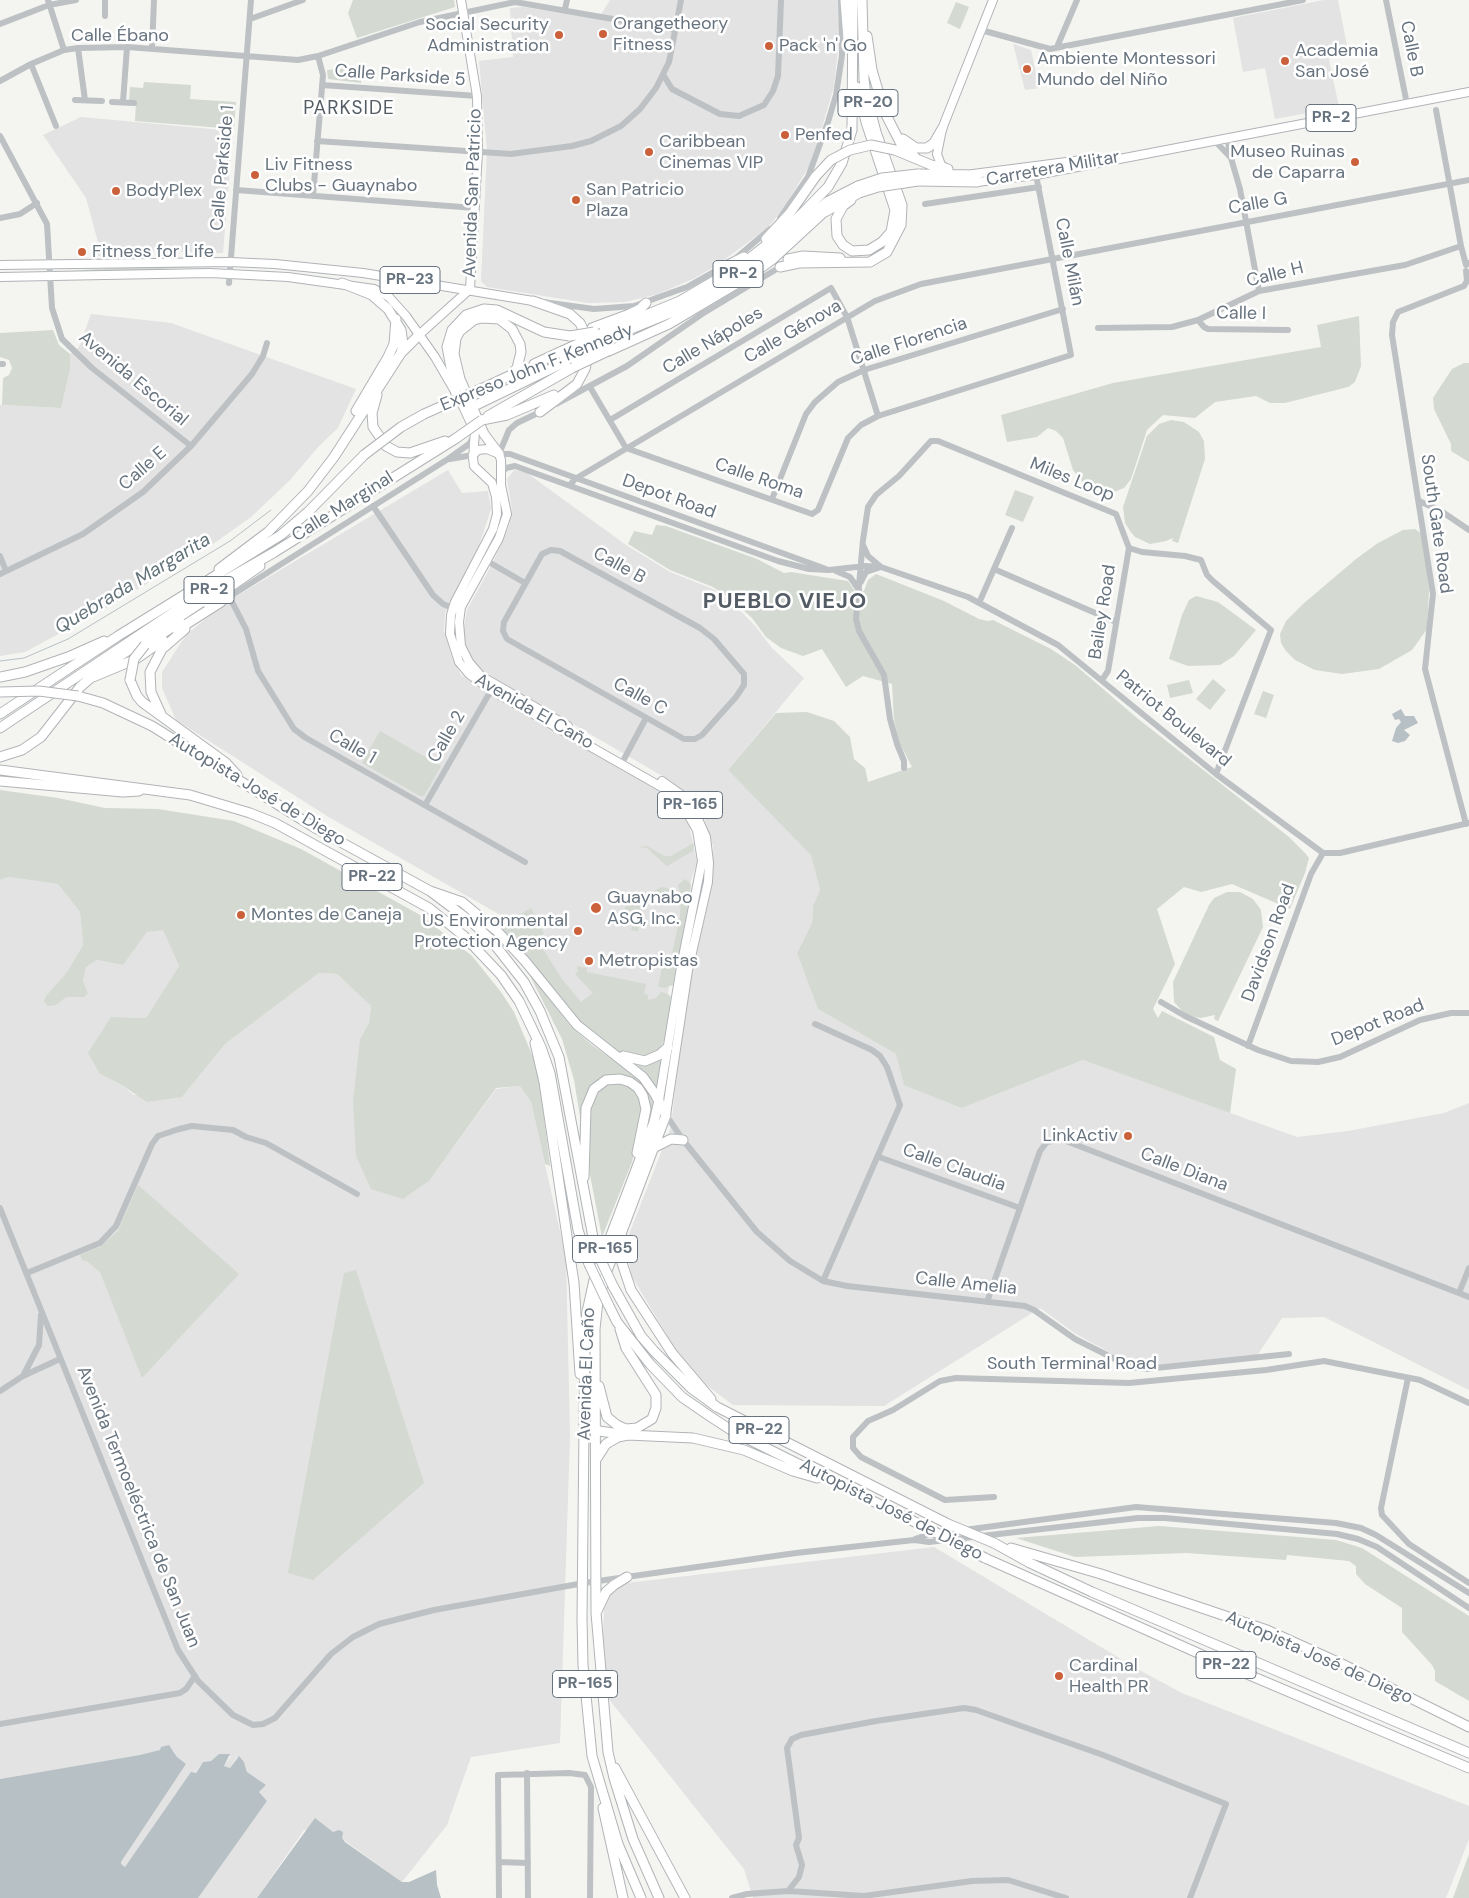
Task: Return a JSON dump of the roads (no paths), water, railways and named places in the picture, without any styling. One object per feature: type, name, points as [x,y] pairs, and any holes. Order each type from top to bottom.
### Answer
[{"type":"highway","points":[[845,0],[847,78],[854,106]]},
{"type":"highway","name":"PR-20","points":[[853,0],[853,72],[866,122],[893,189]]},
{"type":"highway","points":[[863,5],[872,70],[890,124],[901,144],[917,159]]},
{"type":"highway","name":"PR-20","points":[[863,5],[866,94],[893,189]]},
{"type":"highway","points":[[472,407],[566,359],[605,343],[699,290],[753,257],[802,214],[828,187],[842,163],[852,130],[854,106],[853,72]]},
{"type":"highway","points":[[890,124],[906,142],[921,149],[934,143],[942,129]]},
{"type":"highway","points":[[722,268],[746,256],[772,233],[790,213],[816,176],[831,160],[850,150],[871,146],[895,150],[948,170]]},
{"type":"highway","name":"Expreso John F. Kennedy","points":[[0,714],[118,636],[281,535],[308,512],[364,454],[401,427],[424,414],[511,374],[566,359],[682,308],[768,254],[826,202],[858,189],[878,187],[918,178]]},
{"type":"highway","name":"Carretera Militar","points":[[918,178],[977,178]]},
{"type":"highway","points":[[858,189],[840,210],[835,226],[837,236],[843,245],[857,252],[876,247],[891,232],[895,210],[893,189]]},
{"type":"highway","name":"Expreso John F. Kennedy","points":[[605,343],[621,346],[669,324],[760,269],[823,213],[858,189]]},
{"type":"highway","points":[[780,267],[799,263],[870,262],[884,255],[897,236],[902,219],[902,205],[893,189]]},
{"type":"highway","points":[[760,269],[782,260],[803,256],[867,258],[889,247]]},
{"type":"highway","points":[[342,284],[372,295],[383,303],[396,319],[402,338],[401,353]]},
{"type":"highway","points":[[533,301],[570,314],[583,328],[589,348],[583,374],[573,388],[546,405],[540,412]]},
{"type":"highway","points":[[456,394],[446,347],[452,330],[460,320],[474,311],[491,309],[553,334],[573,333],[592,328],[634,312],[646,303]]},
{"type":"highway","points":[[499,454],[484,434],[462,385],[454,354],[456,338],[466,325],[482,318],[490,318],[506,323],[512,329],[520,344],[521,352],[516,368],[511,374]]},
{"type":"highway","points":[[334,456],[347,425],[394,344],[396,319]]},
{"type":"highway","points":[[573,333],[605,343]]},
{"type":"highway","points":[[209,579],[222,565],[255,543],[287,514],[320,476],[401,353],[420,334]]},
{"type":"highway","name":"Expreso John F. Kennedy","points":[[0,728],[198,596],[273,553],[455,439],[566,359]]},
{"type":"highway","points":[[388,372],[374,402],[372,419],[375,433],[386,446],[397,452],[410,453],[455,439]]},
{"type":"highway","points":[[482,420],[507,415],[546,398],[570,386],[583,374]]},
{"type":"highway","points":[[246,785],[226,763],[142,702],[130,680],[134,659],[146,645],[259,567],[273,553]]},
{"type":"highway","points":[[0,757],[22,750],[41,737],[88,679],[115,658],[273,553]]},
{"type":"highway","points":[[165,720],[156,706],[150,687],[150,672],[156,656],[171,640],[220,602]]},
{"type":"highway","points":[[88,679],[136,659],[220,602]]},
{"type":"highway","points":[[0,677],[25,672],[68,657],[118,636]]},
{"type":"highway","name":"Autopista José de Diego","points":[[0,692],[39,691],[78,696],[126,712],[318,829],[430,891],[474,924],[491,940],[524,982],[540,1011],[561,1064],[595,1248],[613,1286],[641,1336],[654,1352],[691,1388],[717,1407],[948,1524],[994,1543],[1101,1574],[1267,1630],[1340,1663],[1469,1727]]},
{"type":"highway","points":[[0,709],[11,707]]},
{"type":"highway","name":"Autopista José de Diego","points":[[0,770],[164,790],[226,804],[276,823],[428,908],[464,936],[501,975],[518,1001],[541,1047],[550,1073],[578,1230],[589,1264],[617,1322],[650,1364],[682,1397],[734,1432],[985,1558],[1191,1651],[1469,1768]]},
{"type":"highway","points":[[0,781],[123,792],[164,790]]},
{"type":"highway","points":[[430,891],[462,902],[485,920],[525,961],[577,1025],[643,1077],[659,1100],[666,1115]]},
{"type":"highway","points":[[533,1030],[544,1082],[574,1284],[581,1394],[590,1425],[596,1430],[628,1435],[693,1438],[713,1441],[744,1450],[793,1471],[840,1485]]},
{"type":"highway","points":[[611,1051],[631,1060],[645,1061],[659,1055],[668,1047]]},
{"type":"highway","points":[[583,1190],[586,1152],[585,1115],[589,1099],[594,1089],[603,1082],[620,1079],[630,1082],[638,1088],[645,1100],[646,1109],[625,1195]]},
{"type":"highway","name":"Avenida El Caño","points":[[641,1898],[618,1844],[592,1756],[584,1675],[582,1619],[584,1583],[585,1331],[589,1300],[625,1195],[654,1122],[659,1100]]},
{"type":"highway","name":"Avenida El Caño","points":[[659,1898],[633,1839],[608,1752],[596,1613],[595,1329],[598,1301],[617,1242],[666,1115]]},
{"type":"highway","points":[[654,1147],[671,1139],[683,1140]]},
{"type":"highway","points":[[642,1179],[621,1247],[625,1277],[631,1290],[664,1342],[717,1407]]},
{"type":"highway","points":[[596,1372],[607,1417],[612,1422],[622,1428],[632,1429],[649,1422],[656,1408],[656,1395],[626,1348],[617,1322]]},
{"type":"highway","points":[[596,1461],[610,1441],[628,1435]]},
{"type":"highway","name":"Autopista José de Diego","points":[[994,1543],[1030,1563],[1092,1592],[1469,1753]]},
{"type":"highway","points":[[596,1613],[606,1592],[614,1584],[627,1577]]},
{"type":"highway","points":[[608,1752],[685,1898]]},
{"type":"highway","points":[[600,1783],[604,1821],[624,1898]]},
{"type":"highway","points":[[617,1874],[619,1898]]},
{"type":"main road","name":"Avenida San Patricio","points":[[420,334],[470,289],[478,152],[477,96],[460,0]]},
{"type":"main road","points":[[977,178],[948,170],[941,165],[937,154],[942,129],[993,0]]},
{"type":"main road","name":"Carretera Militar","points":[[977,178],[1157,150],[1469,92]]},
{"type":"main road","name":"Carretera Militar","points":[[977,178],[1036,175],[1157,150]]},
{"type":"main road","name":"PR-23","points":[[0,265],[230,262],[334,270],[470,289]]},
{"type":"main road","name":"PR-23","points":[[0,276],[229,273],[369,287],[383,293],[420,334],[456,394],[475,432]]},
{"type":"main road","points":[[470,289],[533,301]]},
{"type":"main road","points":[[473,455],[475,432]]},
{"type":"main road","points":[[473,455],[478,450],[487,449],[499,454]]},
{"type":"main road","name":"Avenida El Caño","points":[[492,687],[464,653],[459,640],[460,611],[487,561],[506,519],[499,454]]},
{"type":"main road","name":"Avenida El Caño","points":[[473,455],[474,466],[492,483],[497,514],[493,529],[452,608],[450,634],[455,653],[469,674],[623,760],[683,796],[700,821],[708,848],[709,876],[688,970],[666,1115]]},
{"type":"main road","name":"Avenida El Caño","points":[[623,760],[665,789],[678,802],[692,820],[700,845],[702,861],[680,967],[659,1100]]},
{"type":"street","points":[[0,24],[48,2],[76,0]]},
{"type":"street","points":[[105,0],[105,16]]},
{"type":"street","points":[[152,49],[154,0]]},
{"type":"street","name":"Calle Parkside 1","points":[[229,283],[252,0]]},
{"type":"street","points":[[250,18],[303,0]]},
{"type":"street","points":[[566,9],[567,0]]},
{"type":"street","points":[[318,141],[511,154],[572,146],[592,141],[621,126],[640,109],[664,76],[676,30],[681,0]]},
{"type":"street","points":[[656,88],[672,89],[712,111],[729,116],[748,113],[764,105],[774,91],[778,76],[781,0]]},
{"type":"street","points":[[533,301],[594,309],[620,308],[646,303],[687,288],[722,268],[743,253],[776,223],[802,187],[812,167],[836,95],[842,55],[841,0]]},
{"type":"street","points":[[1057,47],[1077,0]]},
{"type":"street","points":[[981,30],[1044,48],[1057,47],[1303,0]]},
{"type":"street","name":"Calle B","points":[[1386,0],[1406,104]]},
{"type":"street","points":[[48,2],[64,50]]},
{"type":"street","points":[[463,12],[520,2],[676,30]]},
{"type":"street","name":"Calle Ébano","points":[[0,81],[30,64],[64,50],[78,48],[152,49],[298,60],[318,56],[420,22],[463,12]]},
{"type":"street","points":[[78,48],[85,100]]},
{"type":"street","points":[[123,102],[127,48]]},
{"type":"street","points":[[313,196],[323,75],[318,56]]},
{"type":"street","points":[[30,64],[56,126]]},
{"type":"street","points":[[664,76],[672,89]]},
{"type":"street","name":"Calle Parkside 5","points":[[322,85],[477,96]]},
{"type":"street","points":[[75,100],[102,101]]},
{"type":"street","points":[[112,102],[134,103]]},
{"type":"street","points":[[1436,110],[1467,270]]},
{"type":"street","name":"Avenida Escorial","points":[[0,136],[47,224],[52,308],[62,339],[92,368],[191,446]]},
{"type":"street","points":[[1228,137],[1259,291]]},
{"type":"street","points":[[1214,140],[1232,159]]},
{"type":"street","name":"Calle Milán","points":[[1036,175],[1071,355]]},
{"type":"street","name":"Calle G","points":[[1053,258],[1469,180]]},
{"type":"street","points":[[925,204],[1039,187]]},
{"type":"street","points":[[236,190],[475,208]]},
{"type":"street","points":[[0,218],[20,214],[37,203]]},
{"type":"street","name":"Calle H","points":[[1098,328],[1172,327],[1198,320],[1259,291],[1405,265],[1461,246]]},
{"type":"street","name":"Calle Génova","points":[[570,485],[575,478],[875,302],[921,284],[1053,258]]},
{"type":"street","points":[[499,454],[509,430],[521,421],[590,387],[627,366],[702,314],[780,267]]},
{"type":"street","name":"South Gate Road","points":[[1467,270],[1464,286],[1402,309],[1395,315],[1392,335],[1433,594],[1425,669],[1468,824]]},
{"type":"street","name":"Calle Nápoles","points":[[610,420],[831,288],[848,317]]},
{"type":"street","name":"Calle Florencia","points":[[772,499],[806,414],[815,402],[838,382],[864,370],[1063,309]]},
{"type":"street","points":[[848,317],[878,416]]},
{"type":"street","name":"Calle I","points":[[1198,320],[1204,328],[1216,330],[1249,328],[1288,330]]},
{"type":"street","name":"Calle E","points":[[3,572],[71,541],[143,492],[191,446],[252,374],[263,356],[267,343]]},
{"type":"street","name":"Calle Roma","points":[[626,448],[812,514],[818,510],[848,438],[860,425],[878,416],[1071,355]]},
{"type":"street","points":[[590,387],[626,448]]},
{"type":"street","name":"Calle Marginal","points":[[220,602],[448,459],[469,444],[475,432]]},
{"type":"street","name":"Miles Loop","points":[[904,768],[904,760],[890,719],[884,675],[859,631],[856,619],[866,518],[868,507],[876,495],[899,476],[931,441],[938,441],[1116,514],[1128,548]]},
{"type":"street","name":"Depot Road","points":[[499,454],[510,454],[829,570]]},
{"type":"street","points":[[448,459],[473,455]]},
{"type":"street","name":"Depot Road","points":[[500,475],[506,468],[515,466],[778,562],[809,569],[829,570],[861,566]]},
{"type":"street","points":[[1419,501],[1441,511],[1469,530]]},
{"type":"street","points":[[373,506],[433,595],[443,604],[460,611]]},
{"type":"street","points":[[980,603],[1012,528]]},
{"type":"street","points":[[863,545],[868,556],[881,567]]},
{"type":"street","points":[[1128,548],[1142,552],[1185,556],[1201,560],[1207,575],[1213,581],[1271,630],[1216,774]]},
{"type":"street","name":"Bailey Road","points":[[1102,680],[1108,671],[1128,548]]},
{"type":"street","name":"Calle B","points":[[505,634],[504,622],[542,554],[550,550],[560,551],[700,628],[714,639],[744,674],[744,679]]},
{"type":"street","points":[[0,556],[3,572]]},
{"type":"street","points":[[487,561],[525,583]]},
{"type":"street","name":"Patriot Boulevard","points":[[861,566],[881,567],[980,603],[1058,645],[1216,774],[1322,853]]},
{"type":"street","points":[[829,570],[841,572],[850,577],[859,586],[866,572],[881,567]]},
{"type":"street","points":[[994,569],[1116,622]]},
{"type":"street","name":"Calle 1","points":[[229,596],[246,629],[258,671],[294,728],[306,738],[525,862]]},
{"type":"street","name":"Calle C","points":[[505,634],[507,639],[684,739],[695,739],[702,735],[736,697],[744,685],[744,679]]},
{"type":"street","name":"Calle 2","points":[[425,806],[492,687]]},
{"type":"street","points":[[623,760],[646,718]]},
{"type":"street","points":[[1322,853],[1340,853],[1468,824]]},
{"type":"street","name":"Davidson Road","points":[[1248,1046],[1311,874],[1322,853]]},
{"type":"street","name":"Depot Road","points":[[1162,1002],[1186,1016],[1248,1046],[1292,1061],[1318,1062],[1340,1056],[1420,1020],[1451,1013],[1469,1013]]},
{"type":"street","points":[[815,1024],[872,1050],[880,1056],[887,1067],[900,1105],[879,1157],[823,1280]]},
{"type":"street","name":"Calle Amelia","points":[[666,1115],[683,1140],[757,1232],[790,1261],[823,1280],[847,1286],[1025,1306],[1034,1310],[1075,1339],[1132,1367],[1146,1369],[1290,1354]]},
{"type":"street","points":[[27,1273],[100,1242],[116,1226],[152,1144],[158,1136],[178,1129],[192,1126],[233,1130],[246,1137],[266,1143],[357,1194]]},
{"type":"street","name":"Calle Diana","points":[[987,1302],[1040,1151],[1047,1142],[1061,1139],[1469,1297]]},
{"type":"street","name":"Calle Claudia","points":[[879,1157],[1020,1208]]},
{"type":"street","name":"Avenida Termoeléctrica de San Juan","points":[[0,1208],[178,1650],[195,1676],[236,1717],[253,1725],[263,1724],[275,1718],[331,1654],[353,1637],[379,1624],[434,1610],[584,1583],[796,1553],[914,1540]]},
{"type":"street","points":[[1459,1293],[1469,1268]]},
{"type":"street","points":[[23,1376],[39,1345],[42,1331],[41,1309]]},
{"type":"street","points":[[0,1391],[23,1376],[60,1359]]},
{"type":"street","name":"South Terminal Road","points":[[994,1497],[945,1500],[861,1457],[852,1448],[853,1436],[868,1421],[893,1410],[940,1381],[956,1378],[1129,1383],[1266,1370],[1324,1361],[1420,1380],[1469,1403]]},
{"type":"street","points":[[1408,1378],[1381,1508],[1382,1515],[1409,1544],[1469,1583]]},
{"type":"street","points":[[914,1540],[927,1534],[1142,1507],[1336,1523],[1361,1528],[1376,1535],[1469,1593]]},
{"type":"street","points":[[914,1540],[929,1542],[1138,1518],[1165,1518],[1337,1534],[1358,1539],[1377,1547],[1469,1608]]},
{"type":"street","points":[[0,1724],[180,1693],[186,1689],[195,1676]]},
{"type":"street","points":[[788,1891],[799,1877],[802,1865],[796,1845],[799,1838],[787,1748],[792,1739],[801,1735],[876,1720],[964,1708],[976,1710],[1104,1754],[1226,1804],[1190,1898]]},
{"type":"street","points":[[527,1773],[528,1898]]},
{"type":"street","points":[[498,1898],[498,1775],[527,1773],[581,1774],[588,1780],[591,1794],[590,1898]]},
{"type":"street","points":[[499,1862],[528,1863]]},
{"type":"street","points":[[732,1898],[746,1894],[788,1891],[864,1896],[972,1880],[1008,1880],[1066,1898]]},
{"type":"waterway","name":"Quebrada Margarita","points":[[0,661],[24,658],[68,639],[230,541],[271,510]]},
{"type":"place","name":"Orangetheory Fitness","points":[[603,34]]},
{"type":"place","name":"Social Security Administration","points":[[559,35]]},
{"type":"place","name":"Pack 'n' Go","points":[[769,46]]},
{"type":"place","name":"Academia San José","points":[[1285,61]]},
{"type":"place","name":"Ambiente Montessori Mundo del Niño","points":[[1027,69]]},
{"type":"place","name":"Penfed","points":[[785,135]]},
{"type":"place","name":"Caribbean Cinemas VIP","points":[[649,152]]},
{"type":"place","name":"Museo Ruinas de Caparra","points":[[1355,162]]},
{"type":"place","name":"Liv Fitness Clubs - Guaynabo","points":[[255,175]]},
{"type":"place","name":"BodyPlex","points":[[116,191]]},
{"type":"place","name":"San Patricio Plaza","points":[[576,200]]},
{"type":"place","name":"Fitness for Life","points":[[82,252]]},
{"type":"place","name":"Guaynabo ASG, Inc.","points":[[596,908]]},
{"type":"place","name":"Montes de Caneja","points":[[241,915]]},
{"type":"place","name":"US Environmental Protection Agency","points":[[578,931]]},
{"type":"place","name":"Metropistas","points":[[589,961]]},
{"type":"place","name":"LinkActiv","points":[[1128,1136]]},
{"type":"place","name":"Cardinal Health PR","points":[[1059,1676]]},
{"type":"district","name":"PARKSIDE","points":[[349,109]]},
{"type":"district","name":"PUEBLO VIEJO","points":[[785,602]]}]
